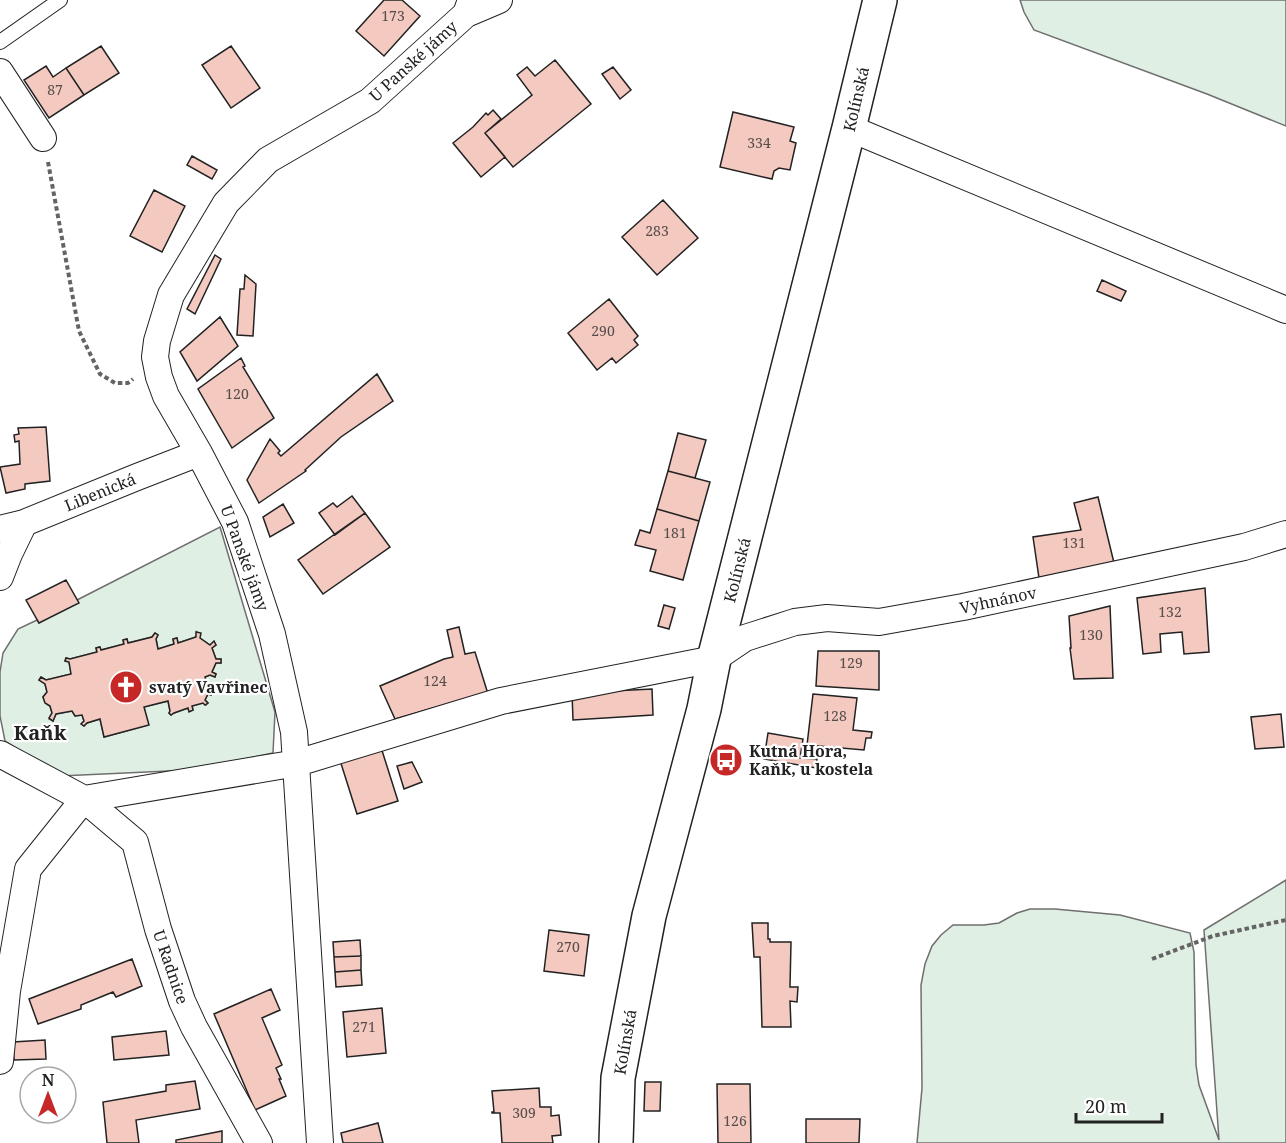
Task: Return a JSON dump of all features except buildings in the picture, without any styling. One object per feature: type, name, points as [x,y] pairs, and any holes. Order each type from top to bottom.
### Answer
[{"type":"street","name":"U Panské jámy","points":[[297,763],[294,732],[272,634],[235,522],[166,396],[155,357],[157,341],[171,295],[226,203],[268,160],[370,101],[468,7],[499,0]]},
{"type":"street","name":"Kolínská","points":[[616,1143],[618,1078],[649,916],[704,709],[714,660],[880,0]]},
{"type":"street","points":[[0,72],[43,138]]},
{"type":"street","points":[[849,128],[1286,310]]},
{"type":"street","name":"Libenická","points":[[12,526],[199,453]]},
{"type":"street","points":[[0,577],[9,554],[12,526]]},
{"type":"street","name":"Vyhnánov","points":[[714,660],[745,638],[795,622],[827,618],[879,622],[963,607],[1244,547],[1286,534]]},
{"type":"street","points":[[0,1061],[7,992],[28,870],[84,799],[297,763],[501,701],[714,660]]},
{"type":"street","name":"U Radnice","points":[[0,754],[84,799],[135,842],[158,929],[182,1001],[258,1143]]},
{"type":"street","points":[[297,763],[314,1142]]},
{"type":"lane","points":[[0,42],[60,0]]},
{"type":"path","points":[[43,138],[80,331],[100,374],[115,383],[128,383]]},
{"type":"path","points":[[1152,959],[1214,936],[1286,920]]},
{"type":"green space","points":[[1020,0],[1286,0],[1286,126],[1034,30]]},
{"type":"green space","points":[[220,527],[275,712],[273,753],[190,770],[60,776],[5,741],[0,716],[0,672],[3,653],[18,629],[37,620],[39,623],[77,600]],"holes":[[[197,632],[200,638],[210,645],[214,642],[216,645],[212,648],[216,659],[221,659],[221,663],[216,663],[212,672],[216,674],[215,677],[210,675],[205,677],[208,691],[211,691],[211,695],[208,694],[205,700],[208,703],[206,705],[203,703],[192,706],[193,710],[189,711],[188,708],[171,715],[168,701],[144,707],[148,725],[104,737],[100,719],[84,726],[82,715],[75,716],[72,711],[56,714],[53,721],[49,719],[52,713],[43,697],[47,692],[45,684],[39,680],[41,677],[46,680],[71,674],[69,662],[65,661],[66,658],[97,652],[96,648],[99,647],[101,650],[124,644],[123,640],[127,639],[128,643],[152,637],[155,633],[158,635],[156,639],[158,649],[174,644],[173,639],[177,638],[178,643],[196,637]]]},
{"type":"green space","points":[[1286,880],[1286,1143],[917,1143],[922,1088],[921,985],[925,964],[932,946],[953,925],[999,923],[1030,909],[1120,915],[1190,933],[1194,952],[1196,1065],[1199,1085],[1219,1140],[1204,930]]},
{"type":"place","name":"svatý Vavřinec","points":[[126,687]]},
{"type":"place","name":"Kutná Hora, Kaňk, u kostela","points":[[726,760]]},
{"type":"district","name":"Kaňk","points":[[40,733]]}]
